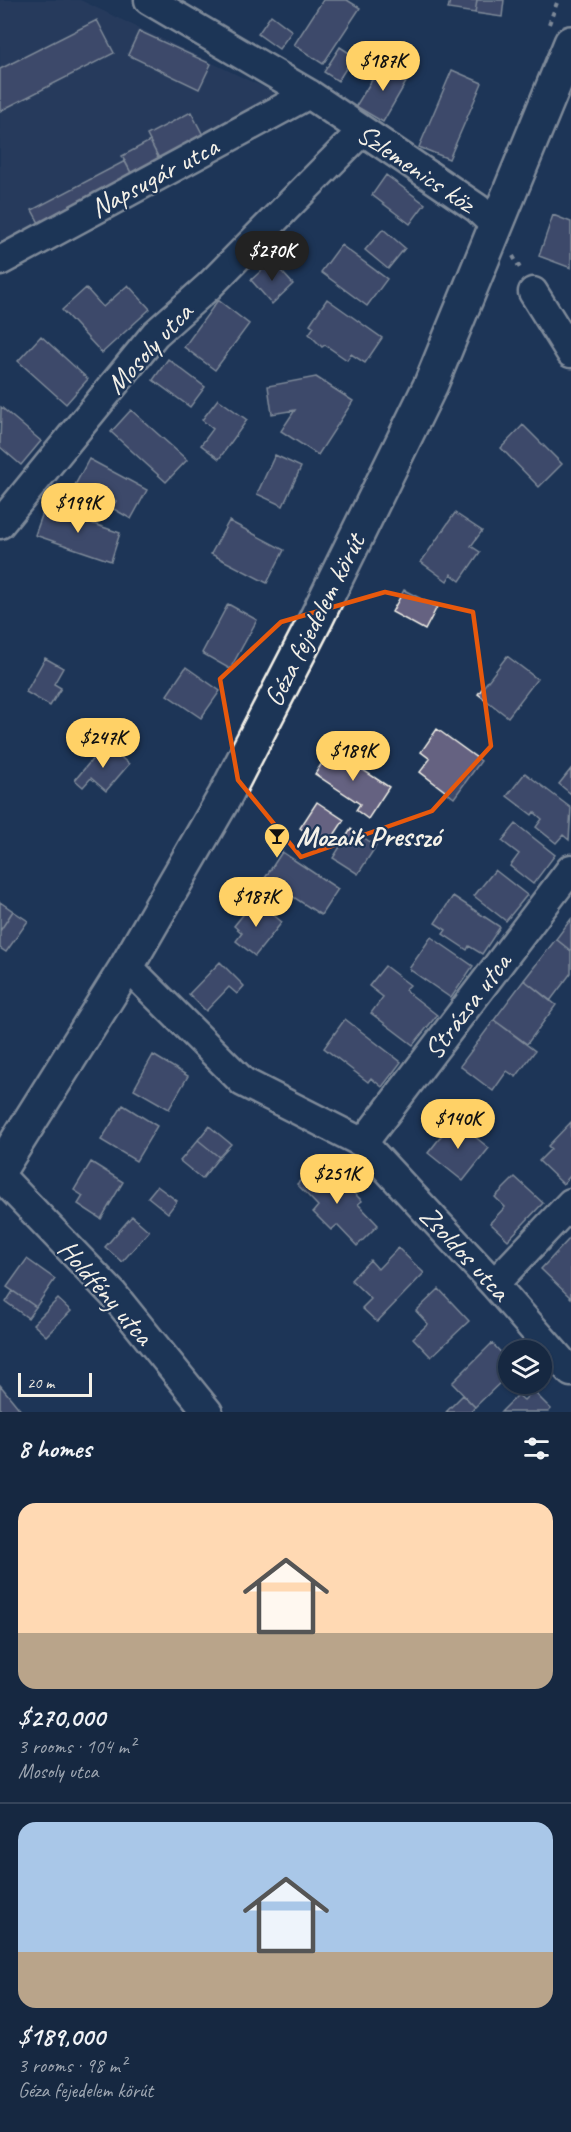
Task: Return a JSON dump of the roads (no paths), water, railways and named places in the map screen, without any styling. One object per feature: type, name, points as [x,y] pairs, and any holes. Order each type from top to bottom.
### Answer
[{"type":"street","name":"Szlemenics köz","points":[[149,0],[309,94],[361,132],[477,208],[496,226]]},
{"type":"street","name":"Géza fejedelem körút","points":[[0,1168],[127,966],[225,796],[321,610],[431,384],[496,226],[559,37]]},
{"type":"street","name":"Napsugár utca","points":[[0,261],[309,94]]},
{"type":"street","name":"Mosoly utca","points":[[0,524],[155,334],[209,286],[361,132]]},
{"type":"street","points":[[533,292],[571,353]]},
{"type":"street","name":"Strázsa utca","points":[[363,1143],[571,869]]},
{"type":"street","name":"Zsoldos utca","points":[[127,966],[243,1082],[363,1143],[494,1284],[571,1372]]},
{"type":"street","name":"Holdfény utca","points":[[0,1176],[113,1294],[208,1412]]},
{"type":"street","points":[[494,1284],[571,1203]]},
{"type":"place","name":"Mozaik Presszó","points":[[277,859]]}]
